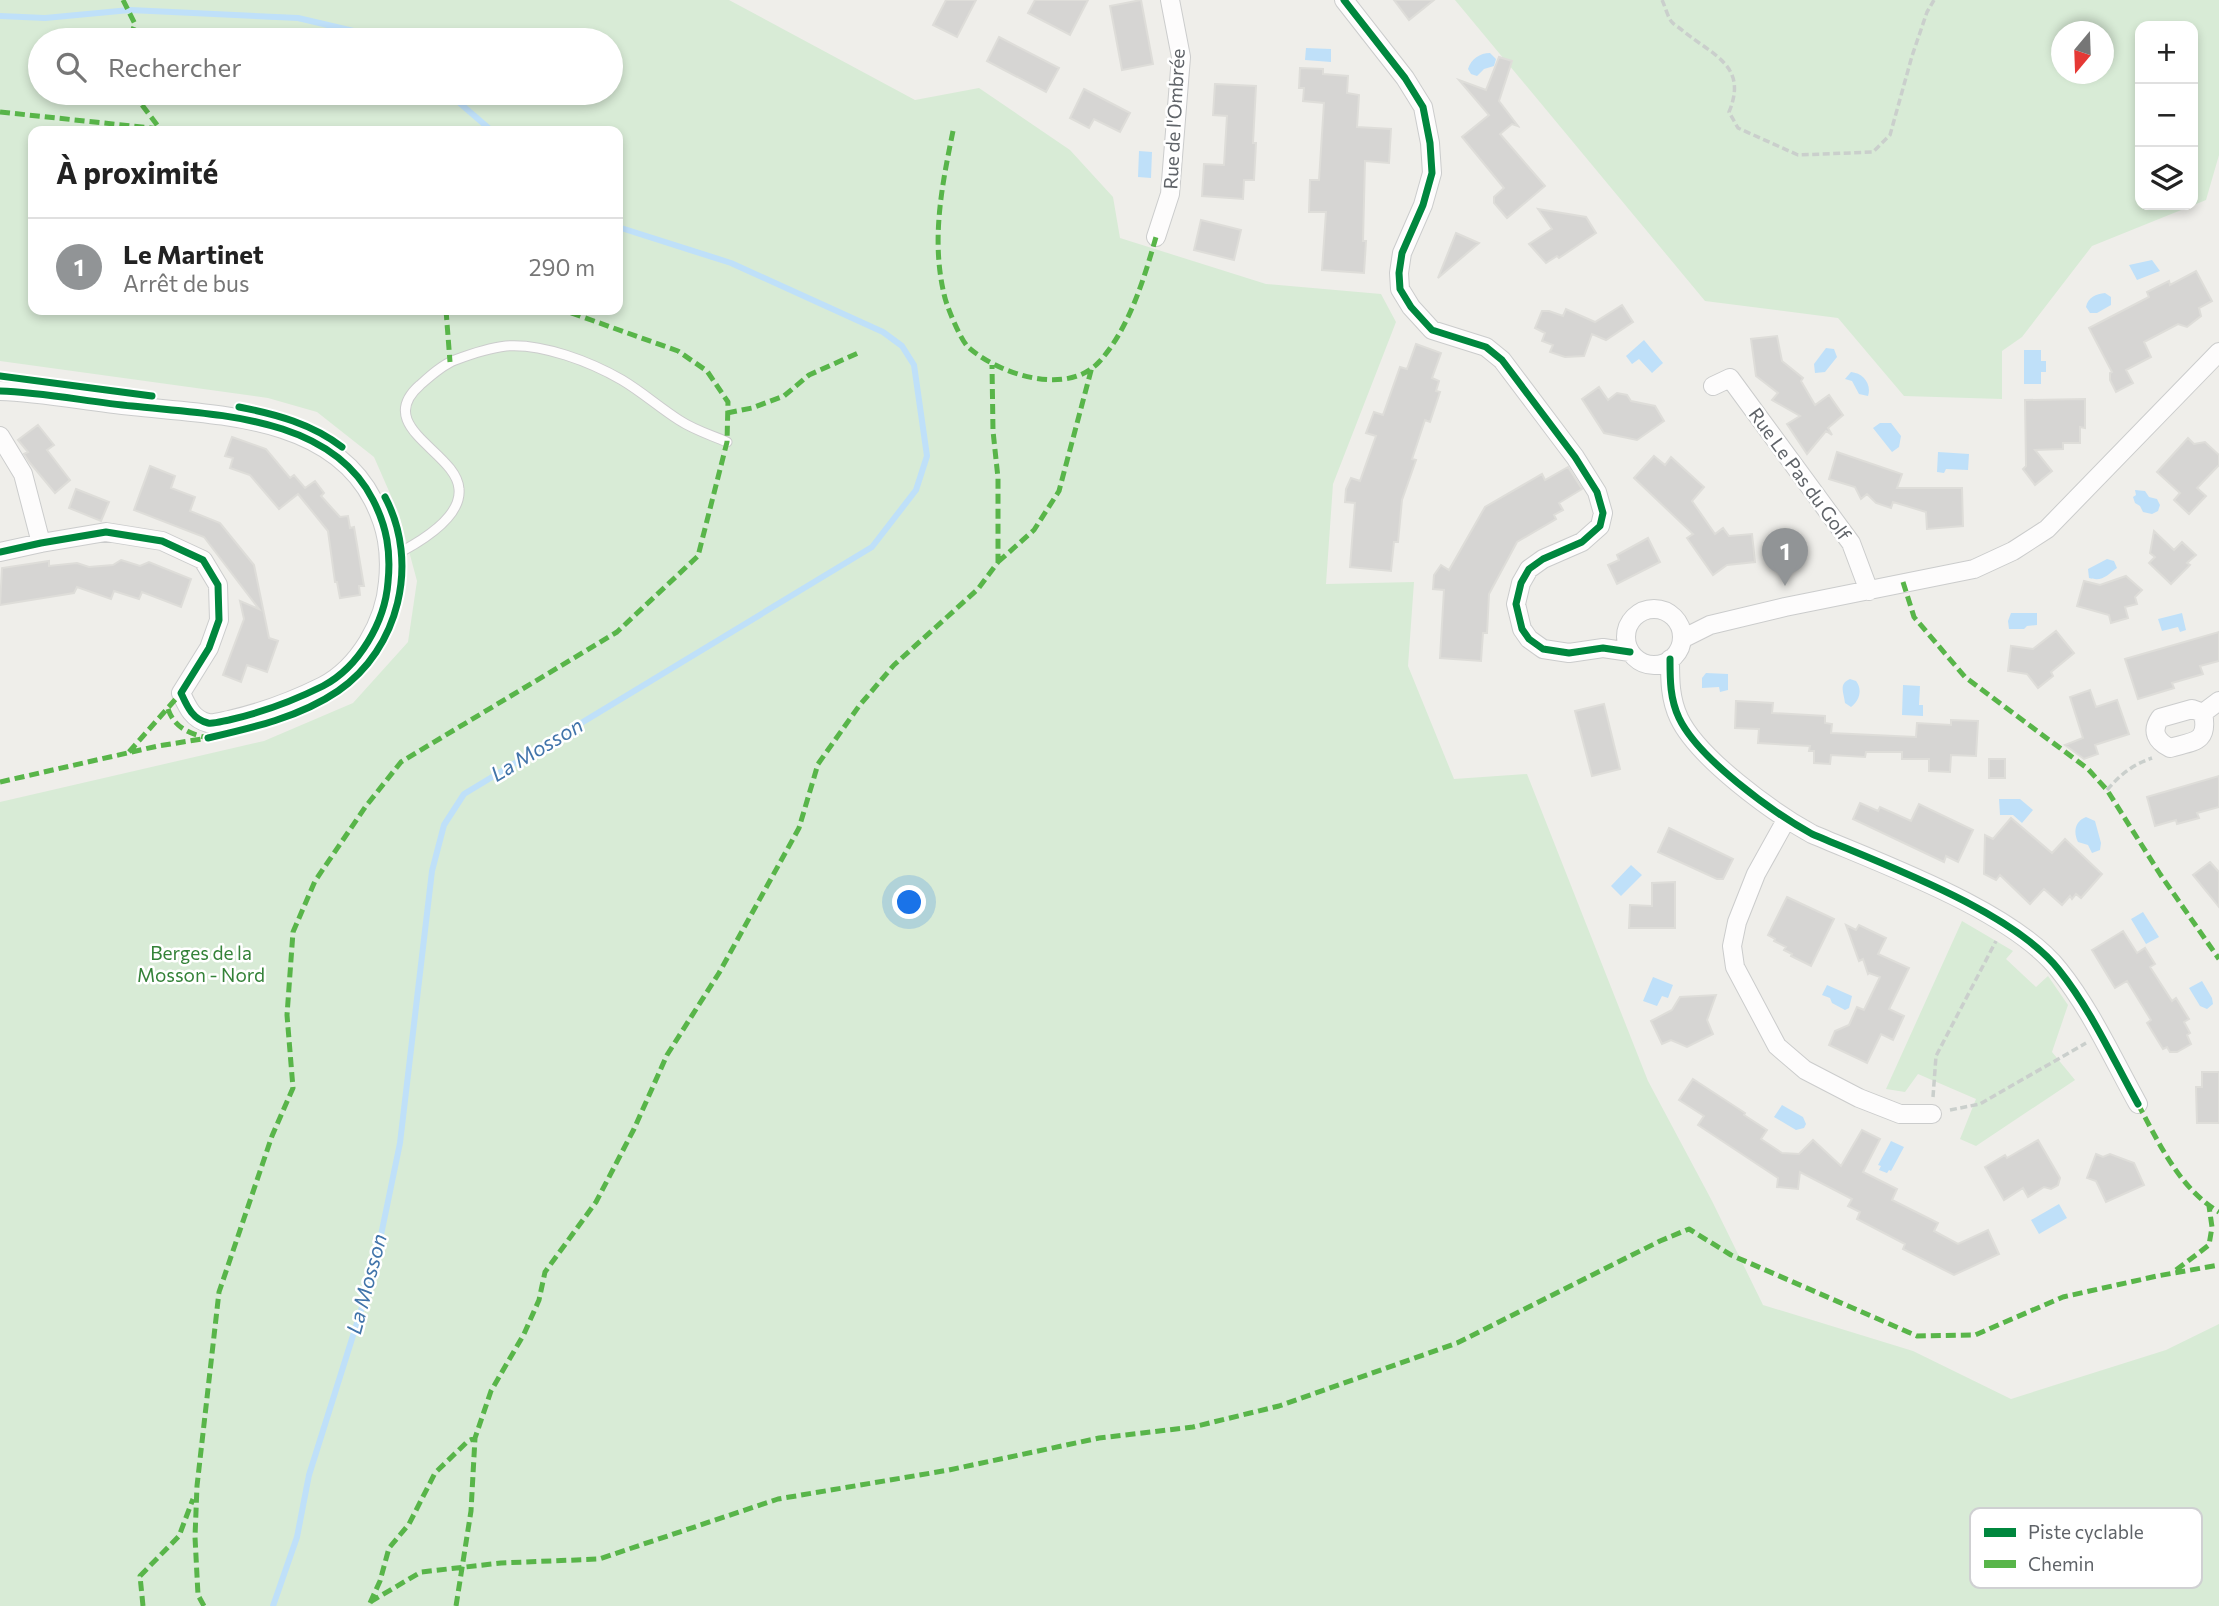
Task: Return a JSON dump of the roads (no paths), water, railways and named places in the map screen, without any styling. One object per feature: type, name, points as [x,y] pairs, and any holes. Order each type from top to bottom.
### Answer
[{"type":"street","name":"Rue de l'Ombrée","points":[[1156,237],[1170,194],[1181,57],[1170,0]]},
{"type":"street","points":[[1344,0],[1405,78],[1423,107],[1430,143],[1432,173],[1423,205],[1402,253],[1400,289],[1411,307],[1432,330],[1486,347],[1502,360],[1575,457],[1597,492],[1603,513],[1600,526],[1582,542],[1544,559],[1529,569],[1521,583],[1516,604],[1522,629],[1543,649],[1569,653],[1628,644]]},
{"type":"street","points":[[1680,631],[1974,569],[2013,551],[2047,529],[2219,352]]},
{"type":"street","name":"Rue Le Pas du Golf","points":[[1713,386],[1730,378],[1851,543],[1869,590]]},
{"type":"street","points":[[0,391],[239,418],[284,429],[322,446],[354,473],[367,489],[381,516],[391,556],[387,597],[370,639],[351,664],[326,685],[265,712],[209,724],[191,714],[181,693],[209,648],[219,620],[218,585],[203,560],[162,541],[106,532],[41,542],[0,552]]},
{"type":"street","points":[[0,436],[23,474],[41,542]]},
{"type":"street","points":[[1647,610],[1664,611],[1680,631],[1680,647],[1662,662],[1637,659],[1628,644],[1632,619],[1647,610]]},
{"type":"street","points":[[1662,662],[1678,716],[1688,734],[1706,754],[1786,820],[1944,892],[2005,924],[2037,946],[2059,969],[2100,1034],[2137,1104]]},
{"type":"street","points":[[2203,713],[2219,701]]},
{"type":"street","points":[[2192,709],[2203,713],[2206,727],[2199,739],[2170,748],[2161,743],[2155,735],[2155,724],[2160,718],[2192,709]]},
{"type":"street","points":[[1786,820],[1756,874],[1737,922],[1732,947],[1735,968],[1777,1046],[1805,1070],[1859,1098],[1900,1114],[1932,1114]]},
{"type":"lane","points":[[391,556],[418,544],[433,533],[458,500],[460,488],[452,471],[415,433],[405,411],[408,400],[414,390],[450,362],[479,351],[508,346],[535,349],[594,366],[631,386],[694,429],[727,442]]},
{"type":"water","points":[[1306,48],[1331,49],[1331,62],[1305,60]]},
{"type":"water","points":[[1490,53],[1496,59],[1494,66],[1484,69],[1477,76],[1471,74],[1469,65],[1479,55]]},
{"type":"water","points":[[1139,151],[1152,152],[1151,178],[1138,177]]},
{"type":"water","points":[[2152,260],[2160,271],[2137,280],[2129,265]]},
{"type":"water","points":[[2105,293],[2111,297],[2111,305],[2097,313],[2090,313],[2086,307],[2091,298]]},
{"type":"water","points":[[1644,340],[1663,363],[1652,373],[1639,359],[1632,364],[1626,356]]},
{"type":"water","points":[[1826,348],[1834,349],[1837,357],[1825,372],[1815,373],[1814,364]]},
{"type":"water","points":[[2024,350],[2041,350],[2041,361],[2046,361],[2046,372],[2041,372],[2041,384],[2024,384]]},
{"type":"water","points":[[1851,372],[1866,380],[1869,387],[1868,396],[1859,394],[1852,381],[1845,379]]},
{"type":"water","points":[[1880,423],[1891,423],[1901,436],[1899,447],[1892,452],[1873,428]]},
{"type":"water","points":[[1938,452],[1969,454],[1968,470],[1946,469],[1944,473],[1937,472]]},
{"type":"water","points":[[2135,490],[2145,491],[2149,497],[2157,499],[2160,505],[2158,511],[2152,514],[2143,512],[2135,503]]},
{"type":"water","points":[[2107,559],[2114,561],[2117,568],[2101,578],[2089,578],[2088,569]]},
{"type":"water","points":[[2011,613],[2037,613],[2037,625],[2024,629],[2009,629]]},
{"type":"water","points":[[2182,613],[2186,630],[2180,632],[2178,627],[2162,631],[2158,619]]},
{"type":"water","points":[[1706,673],[1728,674],[1728,690],[1720,692],[1719,687],[1702,688],[1702,678]]},
{"type":"water","points":[[1850,679],[1856,681],[1860,692],[1851,707],[1845,703],[1843,689],[1844,683]]},
{"type":"water","points":[[1903,685],[1920,686],[1919,705],[1923,705],[1923,716],[1902,715]]},
{"type":"water","points":[[1999,799],[2020,799],[2033,810],[2022,823],[2013,815],[2000,815]]},
{"type":"water","points":[[2086,817],[2095,821],[2101,843],[2100,850],[2092,853],[2088,845],[2078,842],[2076,834],[2077,824]]},
{"type":"water","points":[[1631,865],[1642,875],[1621,896],[1611,886]]},
{"type":"water","points":[[2143,912],[2159,937],[2146,944],[2131,919]]},
{"type":"water","points":[[1653,977],[1673,985],[1668,998],[1662,996],[1657,1006],[1643,1001]]},
{"type":"water","points":[[2202,981],[2212,998],[2213,1004],[2207,1009],[2200,1006],[2189,988]]},
{"type":"water","points":[[1827,985],[1852,996],[1849,1008],[1845,1010],[1822,995]]},
{"type":"water","points":[[1782,1105],[1803,1117],[1806,1124],[1804,1128],[1796,1130],[1774,1117]]},
{"type":"water","points":[[1891,1141],[1904,1147],[1891,1171],[1887,1173],[1879,1170],[1881,1166],[1878,1165]]},
{"type":"water","points":[[2059,1204],[2067,1218],[2039,1234],[2031,1220]]},
{"type":"waterway","name":"La Mosson","points":[[0,16],[45,18],[130,10],[298,18],[341,28]]},
{"type":"waterway","name":"La Mosson","points":[[462,105],[486,126]]},
{"type":"waterway","name":"La Mosson","points":[[273,1606],[297,1537],[309,1475],[374,1269],[400,1143],[432,871],[444,825],[464,794],[872,547],[916,490],[927,456],[914,365],[902,346],[883,332],[731,263],[623,229]]},
{"type":"place","name":"Le Martinet","points":[[1785,586]]},
{"type":"park label","name":"Berges de la Mosson - Nord","points":[[201,964]]}]
